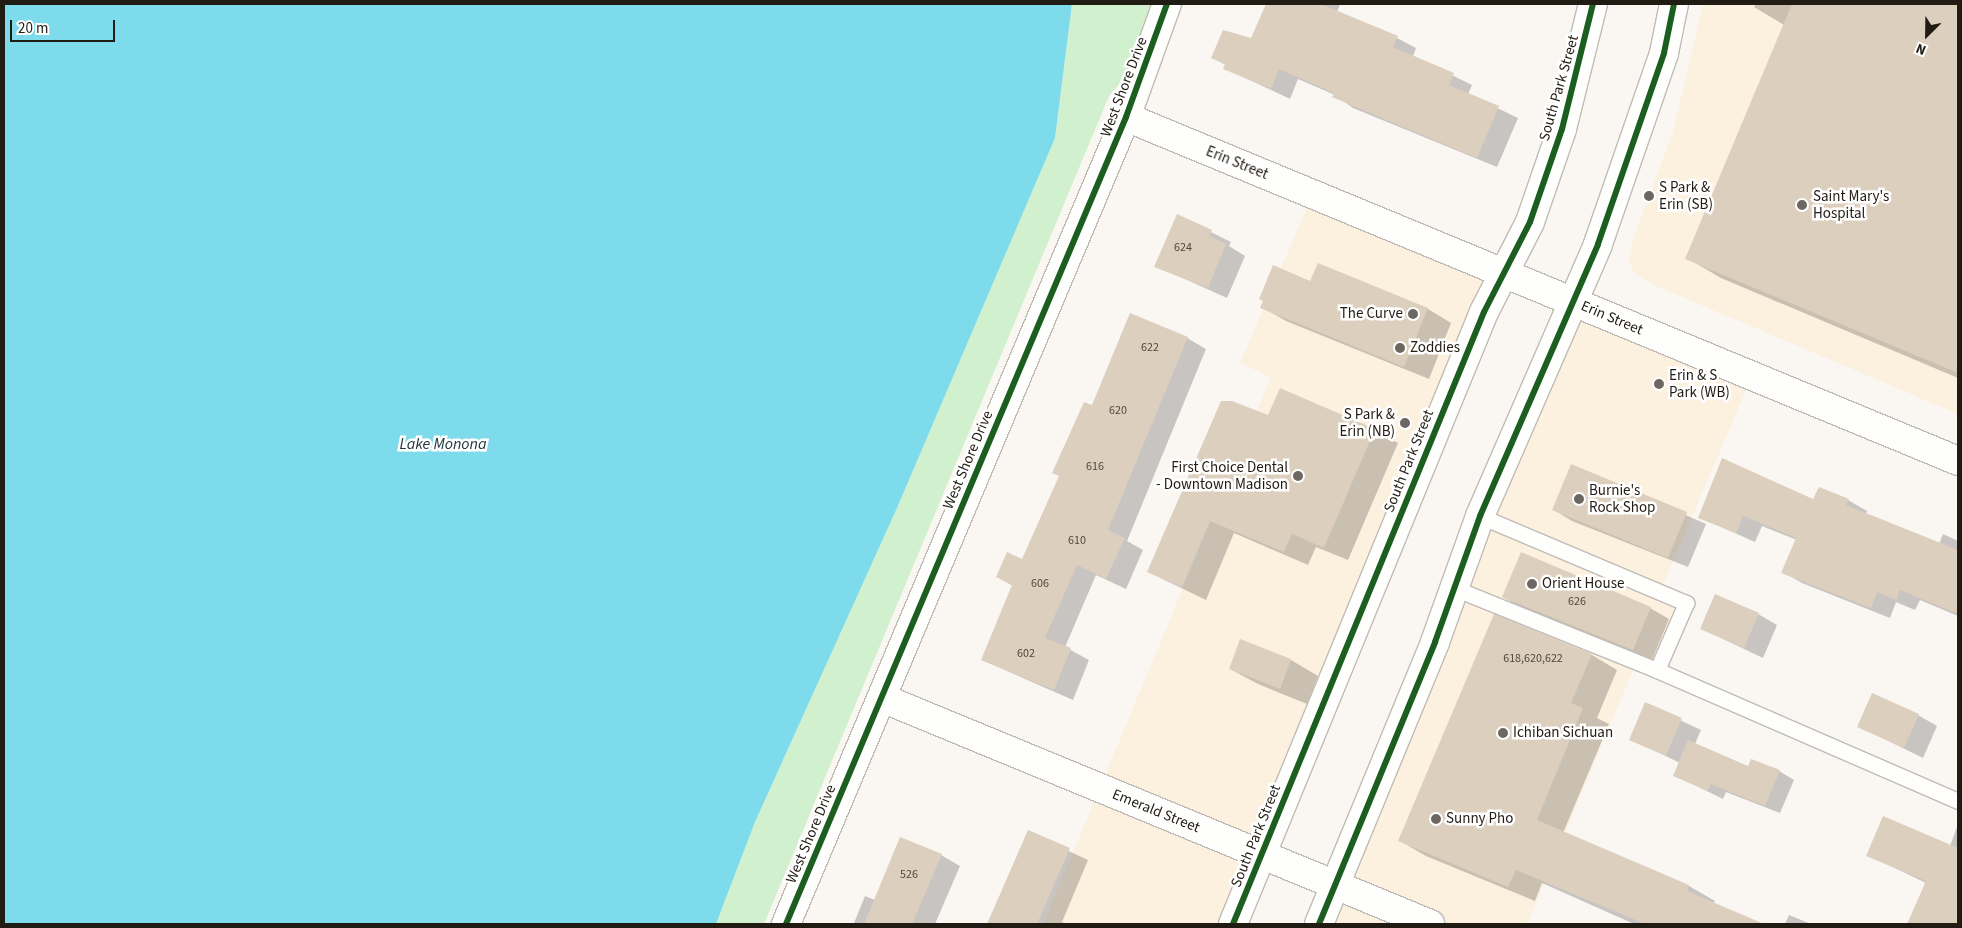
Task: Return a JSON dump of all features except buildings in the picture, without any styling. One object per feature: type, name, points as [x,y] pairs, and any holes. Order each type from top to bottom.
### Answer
[{"type":"street","name":"West Shore Drive","points":[[786,924],[1126,117],[1167,4]]},
{"type":"street","name":"South Park Street","points":[[1234,924],[1480,320],[1506,273],[1530,222],[1562,129],[1593,4]]},
{"type":"street","points":[[1319,924],[1454,588],[1480,516],[1598,244],[1664,53],[1674,4]]},
{"type":"street","name":"Erin Street","points":[[1126,117],[1958,461]]},
{"type":"street","name":"Emerald Street","points":[[882,698],[1430,924]]},
{"type":"lane","points":[[1480,516],[1686,603],[1657,670]]},
{"type":"lane","points":[[1454,588],[1657,670],[1958,801]]},
{"type":"shaded area","name":"Saint Mary's Hospital","points":[[1703,4],[1958,4],[1958,414],[1654,285],[1633,272],[1629,260],[1632,241],[1673,132]]},
{"type":"shaded area","points":[[1313,194],[1506,273],[1233,924],[1043,924],[1271,377],[1240,363]]},
{"type":"shaded area","points":[[1573,301],[1752,376],[1660,592],[1686,603],[1657,670],[1636,663],[1527,924],[1319,924]]},
{"type":"green space","points":[[1072,4],[1167,4],[1154,44],[1109,96],[764,924],[716,924],[755,822],[897,508],[1055,138]]},
{"type":"water","name":"Lake Monona","points":[[4,4],[1072,4],[1055,138],[897,508],[755,822],[716,924],[4,924]]},
{"type":"cycle path","points":[[786,924],[1126,117],[1167,4]]},
{"type":"cycle path","points":[[1233,924],[1484,312],[1530,222],[1562,129],[1593,4]]},
{"type":"cycle path","points":[[1319,924],[1435,642],[1480,516],[1598,244],[1664,53],[1674,4]]},
{"type":"place","name":"S Park & Erin (SB)","points":[[1649,196]]},
{"type":"place","name":"Saint Mary's Hospital","points":[[1802,205]]},
{"type":"place","name":"The Curve","points":[[1413,314]]},
{"type":"place","name":"Zoddies","points":[[1400,348]]},
{"type":"place","name":"Erin & S Park (WB)","points":[[1659,384]]},
{"type":"place","name":"S Park & Erin (NB)","points":[[1405,423]]},
{"type":"place","name":"First Choice Dental - Downtown Madison","points":[[1298,476]]},
{"type":"place","name":"Burnie's Rock Shop","points":[[1579,499]]},
{"type":"place","name":"Orient House","points":[[1532,584]]},
{"type":"place","name":"Ichiban Sichuan","points":[[1503,733]]},
{"type":"place","name":"Sunny Pho","points":[[1436,819]]}]
